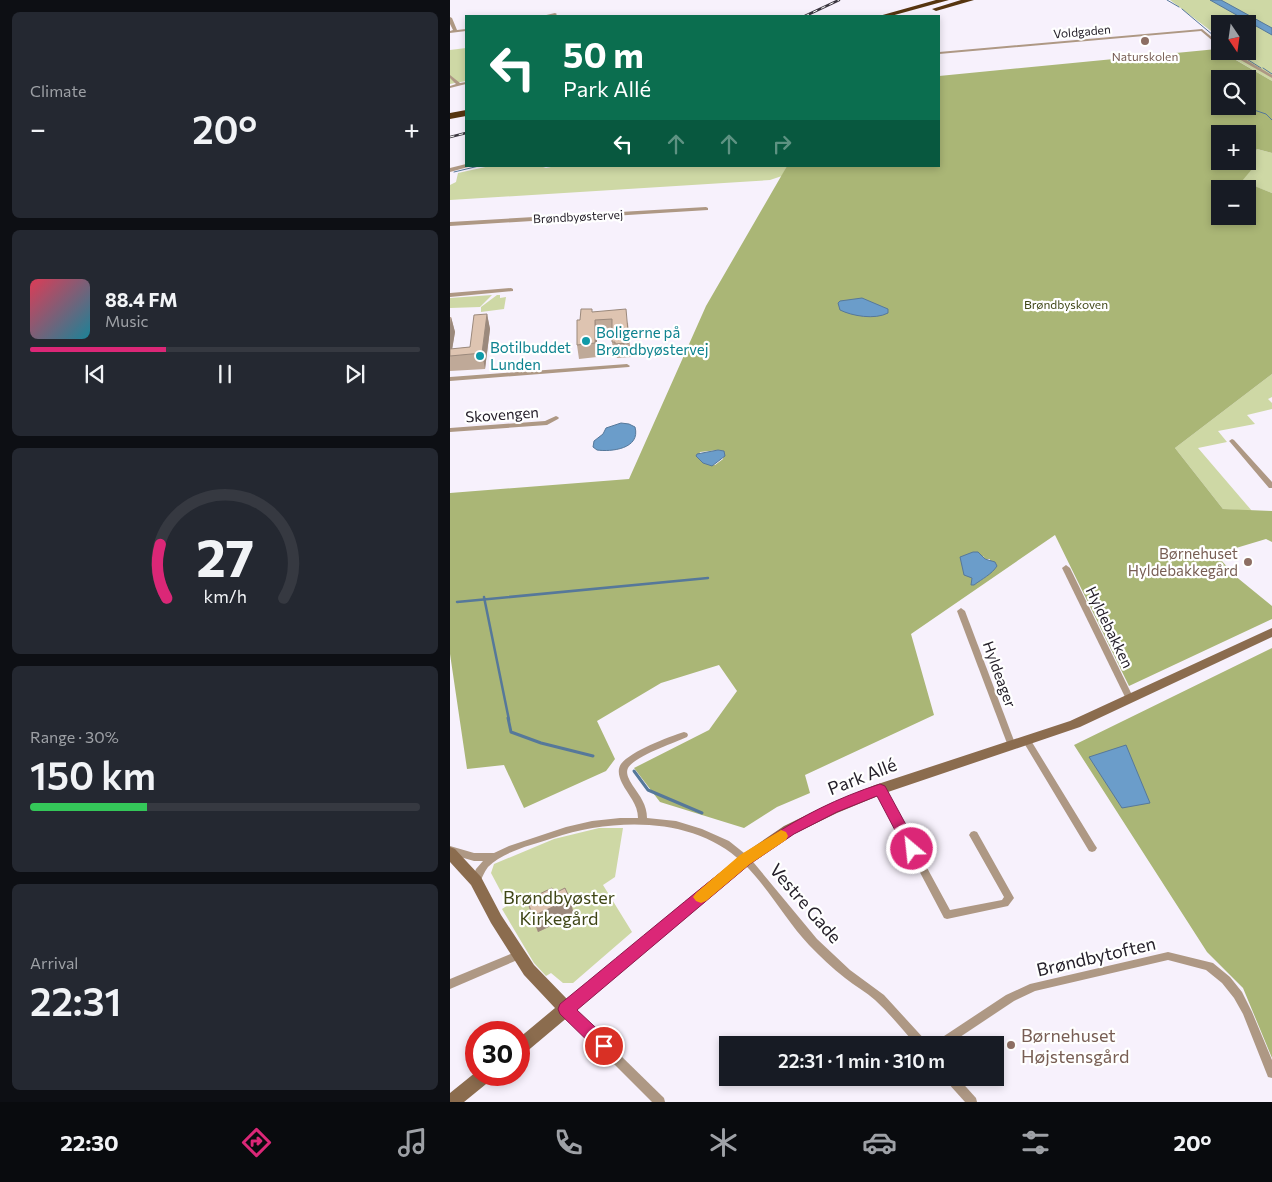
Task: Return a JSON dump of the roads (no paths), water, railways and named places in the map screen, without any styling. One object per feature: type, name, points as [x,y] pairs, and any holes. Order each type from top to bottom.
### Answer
[{"type":"highway","points":[[908,13],[935,0]]},
{"type":"highway","points":[[891,15],[908,13],[946,3],[970,0]]},
{"type":"highway","points":[[946,3],[977,0]]},
{"type":"highway","points":[[450,116],[465,113]]},
{"type":"highway","points":[[450,123],[465,120]]},
{"type":"street","points":[[550,15],[555,14]]},
{"type":"street","points":[[450,18],[452,32],[465,30]]},
{"type":"street","name":"Voldgaden","points":[[940,52],[1202,30],[1211,38]]},
{"type":"street","points":[[1243,60],[1272,77]]},
{"type":"street","points":[[450,76],[460,85]]},
{"type":"street","points":[[450,87],[465,83]]},
{"type":"street","points":[[450,170],[465,166]]},
{"type":"street","name":"Brøndbyøstervej","points":[[450,224],[706,209]]},
{"type":"street","points":[[450,295],[511,290]]},
{"type":"street","points":[[450,378],[627,366]]},
{"type":"street","name":"Skovengen","points":[[450,430],[548,423],[556,418]]},
{"type":"street","points":[[1232,441],[1272,486]]},
{"type":"street","name":"Hyldebakken","points":[[1066,568],[1130,699]]},
{"type":"street","name":"Hyldeager","points":[[961,611],[1012,746]]},
{"type":"street","name":"Park Allé","points":[[530,1039],[745,860],[789,830],[832,808],[880,789],[1027,741],[1130,699],[1272,632]]},
{"type":"street","points":[[642,821],[644,813],[642,806],[624,780],[623,771],[625,765],[632,759],[684,735]]},
{"type":"street","points":[[1027,741],[1092,848]]},
{"type":"street","points":[[880,789],[947,915],[1005,904],[1009,898],[974,835]]},
{"type":"street","name":"Vestre Gade","points":[[450,852],[474,857],[494,857],[551,835],[603,821],[642,821],[680,826],[708,836],[731,848],[745,860],[812,941],[846,973],[879,997],[915,1036]]},
{"type":"street","points":[[450,852],[476,882],[518,955],[566,1009],[660,1102]]},
{"type":"street","name":"Vestre Gade","points":[[476,882],[478,872],[494,857]]},
{"type":"street","points":[[450,984],[518,955]]},
{"type":"street","name":"Brøndbytoften","points":[[953,1036],[1010,998],[1034,987],[1168,956],[1203,964],[1226,980],[1238,995],[1247,1012],[1272,1073]]},
{"type":"street","points":[[451,1102],[471,1086]]},
{"type":"street","points":[[958,1086],[972,1102]]},
{"type":"water","points":[[1210,0],[1221,0],[1248,15],[1237,15]]},
{"type":"water","points":[[1256,19],[1272,28],[1272,35],[1256,26]]},
{"type":"water","points":[[862,298],[888,309],[888,313],[877,316],[864,316],[840,310],[838,303],[840,301]]},
{"type":"water","points":[[621,423],[635,427],[636,434],[634,440],[624,448],[597,450],[593,447],[594,441],[603,434],[606,428]]},
{"type":"water","points":[[718,450],[724,451],[725,456],[712,466],[703,463],[696,456],[697,454]]},
{"type":"water","points":[[978,552],[985,559],[995,562],[997,566],[987,576],[971,585],[972,578],[964,575],[960,557]]},
{"type":"water","points":[[1126,745],[1150,803],[1122,808],[1089,757]]},
{"type":"waterway","points":[[1167,0],[1179,7]]},
{"type":"waterway","points":[[1182,9],[1211,33]]},
{"type":"waterway","points":[[1248,60],[1261,68]]},
{"type":"waterway","points":[[1263,68],[1272,74]]},
{"type":"waterway","points":[[1256,111],[1266,114],[1272,120]]},
{"type":"waterway","points":[[454,172],[475,167]]},
{"type":"waterway","points":[[484,599],[708,578]]},
{"type":"waterway","points":[[457,602],[484,599]]},
{"type":"waterway","points":[[484,599],[509,720]]},
{"type":"waterway","points":[[508,718],[511,732],[541,743],[593,756]]},
{"type":"waterway","points":[[634,771],[648,790],[702,813]]},
{"type":"railway","points":[[807,15],[839,0]]},
{"type":"railway","points":[[450,137],[465,133]]},
{"type":"place","name":"Naturskolen","points":[[1145,41]]},
{"type":"place","name":"Boligerne på Brøndbyøstervej","points":[[586,341]]},
{"type":"place","name":"Botilbuddet Lunden","points":[[480,356]]},
{"type":"place","name":"Børnehuset Hyldebakkegård","points":[[1248,562]]},
{"type":"place","name":"Børnehuset Højstensgård","points":[[1011,1045]]},
{"type":"park label","name":"Brøndbyskoven","points":[[1066,304]]},
{"type":"park label","name":"Brøndbyøster Kirkegård","points":[[559,908]]}]
